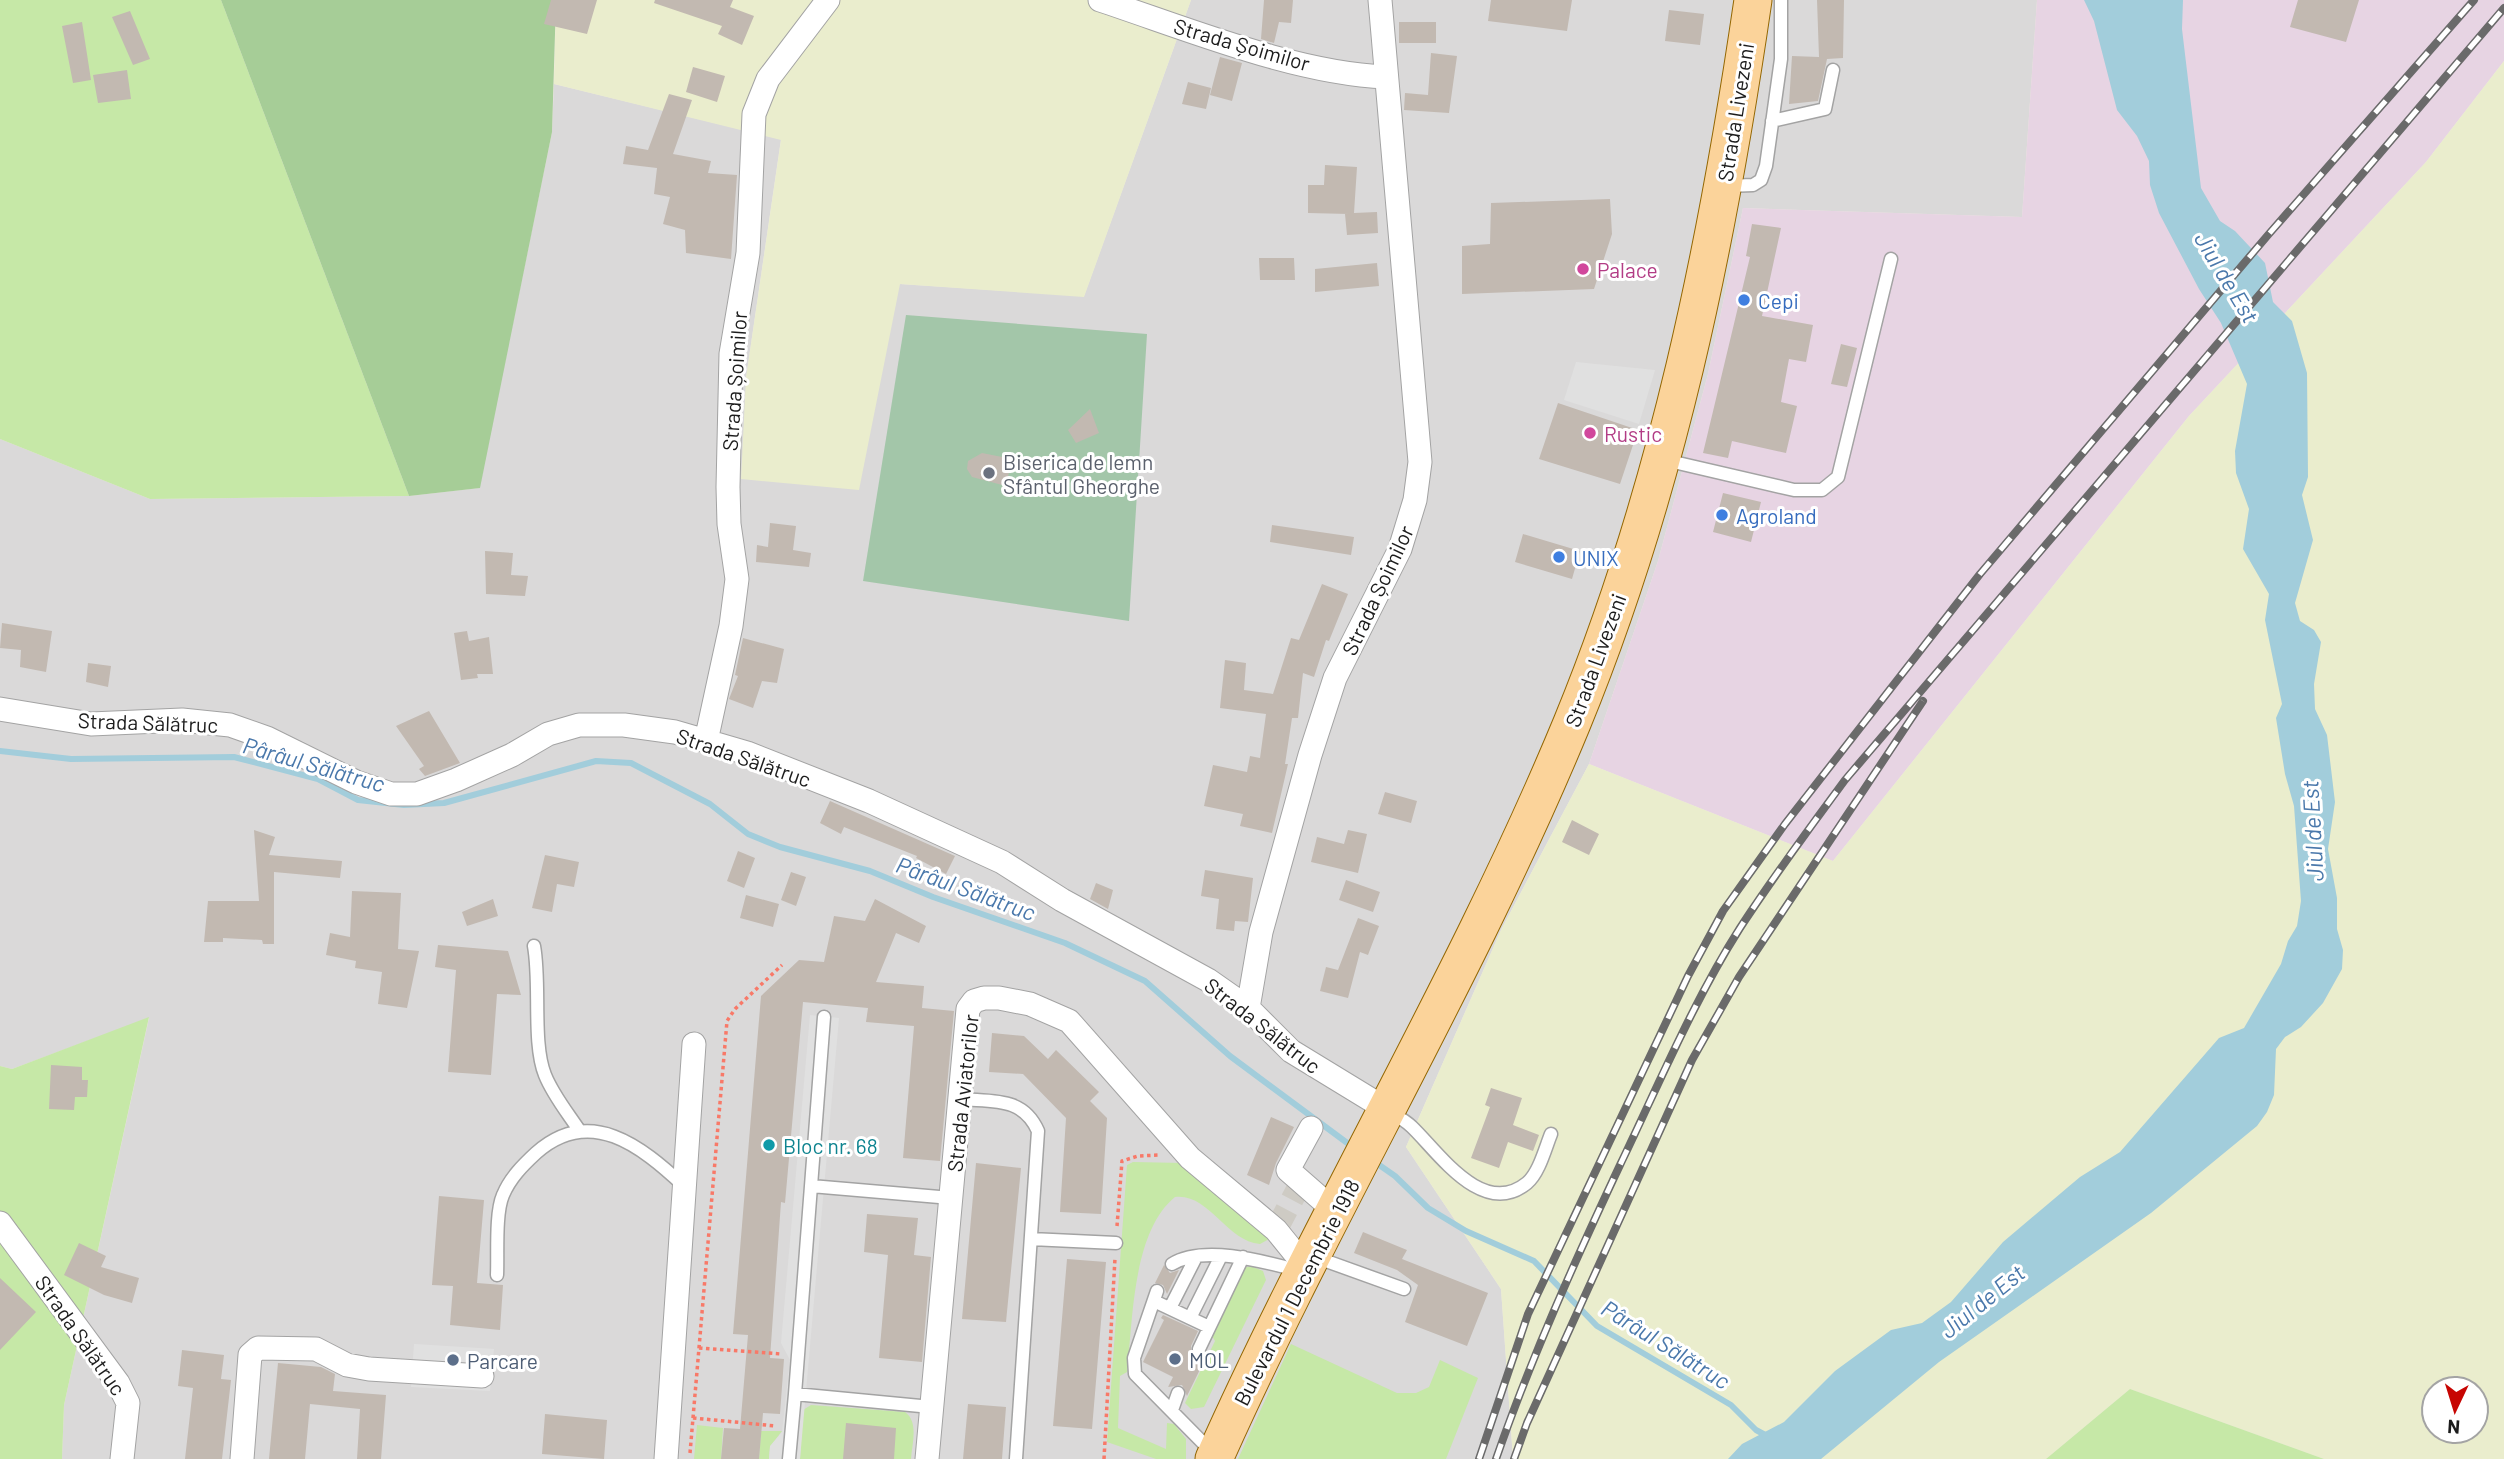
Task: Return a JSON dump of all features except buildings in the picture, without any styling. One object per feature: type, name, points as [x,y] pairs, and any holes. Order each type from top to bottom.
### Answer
[{"type":"main road","name":"Strada Livezeni","points":[[1382,1117],[1510,860],[1563,743],[1624,580],[1662,460],[1712,251],[1753,0]]},
{"type":"main road","name":"Bulevardul 1 Decembrie 1918","points":[[1215,1457],[1382,1117]]},
{"type":"street","name":"Strada Șoimilor","points":[[706,741],[731,626],[737,579],[729,524],[728,487],[731,354],[748,253],[754,114],[768,79],[828,0]]},
{"type":"street","name":"Strada Șoimilor","points":[[1100,0],[1254,50],[1352,76],[1386,77]]},
{"type":"street","name":"Strada Șoimilor","points":[[1248,1008],[1262,932],[1281,855],[1331,691],[1400,550],[1415,500],[1420,462],[1380,0]]},
{"type":"street","name":"Strada Sălătruc","points":[[0,709],[91,723],[182,720],[230,725],[267,738],[356,782],[390,794],[417,794],[456,780],[512,755],[548,734],[579,725],[624,726],[675,732],[747,753],[869,801],[1002,862],[1062,900],[1208,980],[1248,1008],[1291,1051],[1382,1117]]},
{"type":"street","name":"Strada Aviatorilor","points":[[926,1459],[968,1009],[974,1001],[984,998],[1030,1004],[1069,1021],[1190,1158],[1276,1230],[1308,1265]]},
{"type":"street","points":[[666,1459],[694,1044]]},
{"type":"street","points":[[1311,1128],[1288,1170],[1340,1203]]},
{"type":"street","name":"Strada Sălătruc","points":[[0,1223],[123,1393],[128,1403],[122,1459]]},
{"type":"street","points":[[242,1459],[248,1366],[250,1355],[258,1348],[316,1349],[347,1365],[369,1369],[482,1376]]},
{"type":"lane","points":[[1723,186],[1753,185],[1761,180],[1780,59],[1781,0]]},
{"type":"lane","points":[[1772,121],[1825,109],[1833,70]]},
{"type":"lane","points":[[1662,460],[1794,490],[1822,490],[1838,477],[1892,259]]},
{"type":"lane","points":[[534,946],[539,994],[538,1044],[544,1073],[579,1130]]},
{"type":"lane","points":[[789,1459],[824,1017]]},
{"type":"lane","points":[[961,1099],[1012,1105],[1030,1114],[1038,1131],[1016,1459]]},
{"type":"lane","points":[[1382,1117],[1411,1126],[1457,1174],[1485,1191],[1514,1190],[1529,1182],[1551,1134]]},
{"type":"lane","points":[[497,1275],[502,1196],[521,1167],[550,1141],[579,1130],[612,1136],[648,1152],[684,1186]]},
{"type":"lane","points":[[811,1186],[951,1198]]},
{"type":"lane","points":[[1031,1239],[1116,1243]]},
{"type":"lane","points":[[1190,1318],[1221,1256]]},
{"type":"lane","points":[[1172,1264],[1196,1257],[1244,1257],[1308,1265],[1404,1289]]},
{"type":"lane","points":[[1170,1308],[1196,1257]]},
{"type":"lane","points":[[1199,1349],[1244,1257]]},
{"type":"lane","points":[[1209,1327],[1170,1308],[1156,1296],[1134,1358],[1135,1374],[1215,1457]]},
{"type":"lane","points":[[1172,1410],[1178,1393]]},
{"type":"lane","points":[[794,1394],[931,1407]]},
{"type":"path","points":[[690,1459],[727,1021],[735,1009],[782,965]]},
{"type":"path","points":[[1104,1459],[1122,1161],[1154,1155],[1190,1158]]},
{"type":"path","points":[[699,1348],[797,1355]]},
{"type":"path","points":[[693,1418],[792,1427]]},
{"type":"shaded area","points":[[1191,0],[2037,0],[2022,217],[1743,208],[1708,374],[1658,561],[1589,764],[1501,930],[1406,1147],[1501,1289],[1513,1459],[62,1459],[64,1405],[149,1018],[12,1069],[0,1066],[0,439],[150,499],[409,496],[479,488],[552,132],[554,84],[781,139],[746,378],[900,284],[1084,296]]},
{"type":"shaded area","points":[[2037,0],[2504,0],[2504,61],[2426,162],[2189,416],[1833,861],[1589,764],[1658,561],[1708,374],[1743,208],[2022,217]]},
{"type":"shaded area","points":[[1576,362],[1655,370],[1639,424],[1564,400]]},
{"type":"shaded area","points":[[810,1015],[839,1018],[800,1459],[769,1459],[770,1446],[782,1432],[790,1360],[781,1343]]},
{"type":"shaded area","name":"Parcare","points":[[414,1344],[494,1349],[490,1391],[411,1387]]},
{"type":"green space","points":[[0,0],[221,0],[409,496],[150,499],[0,439]]},
{"type":"green space","points":[[221,0],[556,0],[552,132],[480,488],[409,496]]},
{"type":"green space","points":[[556,0],[1191,0],[1084,297],[900,284],[859,490],[741,479],[746,378],[781,140],[554,84]]},
{"type":"green space","points":[[2504,61],[2504,1459],[2324,1459],[2130,1389],[2046,1459],[1513,1459],[1501,1289],[1406,1147],[1501,930],[1589,764],[1833,861],[2189,416],[2426,162]]},
{"type":"green space","points":[[906,315],[1147,334],[1129,621],[863,581]]},
{"type":"green space","points":[[149,1017],[64,1405],[62,1459],[0,1459],[0,1066],[12,1069]]},
{"type":"green space","points":[[1133,1162],[1184,1163],[1271,1238],[1260,1244],[1248,1241],[1198,1202],[1175,1197],[1161,1212],[1150,1232],[1137,1278],[1127,1372],[1120,1376],[1118,1428],[1166,1449],[1167,1423],[1174,1424],[1186,1439],[1186,1459],[1156,1459],[1107,1442],[1127,1165]]},
{"type":"green space","points":[[1251,1266],[1263,1271],[1266,1280],[1204,1407],[1191,1409],[1185,1403],[1215,1341],[1211,1334],[1243,1268]]},
{"type":"green space","points":[[1291,1344],[1397,1393],[1416,1393],[1429,1387],[1440,1360],[1478,1378],[1446,1459],[1238,1459]]},
{"type":"green space","points":[[2130,1389],[2324,1459],[2046,1459]]},
{"type":"green space","points":[[811,1405],[905,1412],[913,1427],[911,1459],[800,1459],[803,1410]]},
{"type":"green space","points":[[697,1425],[723,1428],[721,1459],[694,1459]]},
{"type":"green space","points":[[761,1431],[782,1431],[770,1447],[769,1459],[759,1459]]},
{"type":"water","name":"Jiul de Est","points":[[2084,0],[2183,0],[2182,29],[2201,188],[2220,221],[2235,231],[2265,263],[2273,302],[2292,321],[2307,373],[2308,477],[2302,495],[2313,540],[2295,603],[2300,621],[2314,630],[2321,642],[2314,684],[2315,709],[2327,735],[2335,802],[2328,849],[2337,898],[2337,929],[2343,950],[2342,969],[2323,1003],[2301,1027],[2285,1037],[2276,1049],[2274,1095],[2257,1126],[2151,1213],[1939,1362],[1821,1459],[1728,1459],[1742,1444],[1784,1422],[1835,1371],[1891,1330],[1922,1323],[1951,1302],[2003,1242],[2080,1177],[2120,1152],[2219,1038],[2244,1028],[2281,964],[2288,941],[2297,926],[2301,901],[2294,806],[2285,774],[2276,718],[2282,704],[2265,620],[2269,594],[2243,549],[2249,509],[2236,473],[2235,451],[2247,384],[2221,323],[2199,289],[2159,213],[2150,185],[2149,161],[2137,136],[2117,110],[2094,21]]},
{"type":"waterway","name":"Pârâul Sălătruc","points":[[0,751],[71,759],[234,757],[318,779],[358,800],[404,805],[444,803],[596,761],[631,763],[710,804],[748,834],[780,847],[870,871],[933,897],[1065,943],[1145,981],[1230,1056],[1354,1148]]},
{"type":"waterway","name":"Pârâul Sălătruc","points":[[1372,1160],[1395,1176],[1428,1208],[1466,1231],[1534,1261],[1597,1326],[1731,1405],[1756,1430],[1769,1437]]},
{"type":"tunnel","points":[[1276,1230],[1302,1181]]},
{"type":"railway","points":[[1479,1459],[1528,1314],[1688,976],[1723,911],[1785,824],[1980,574],[2268,235],[2474,0]]},
{"type":"railway","points":[[1496,1459],[1554,1310],[1662,1075],[1723,956],[1765,890],[1845,780],[2504,8]]},
{"type":"railway","points":[[1514,1459],[1527,1423],[1692,1060],[1739,977],[1923,701]]},
{"type":"place","name":"Palace","points":[[1583,269]]},
{"type":"place","name":"Cepi","points":[[1744,300]]},
{"type":"place","name":"Rustic","points":[[1590,433]]},
{"type":"place","name":"Biserica de lemn Sfântul Gheorghe","points":[[989,473]]},
{"type":"place","name":"Agroland","points":[[1722,515]]},
{"type":"place","name":"UNIX","points":[[1559,557]]},
{"type":"place","name":"Bloc nr. 68","points":[[769,1145]]},
{"type":"place","name":"MOL","points":[[1175,1359]]},
{"type":"place","name":"Parcare","points":[[453,1360]]}]
